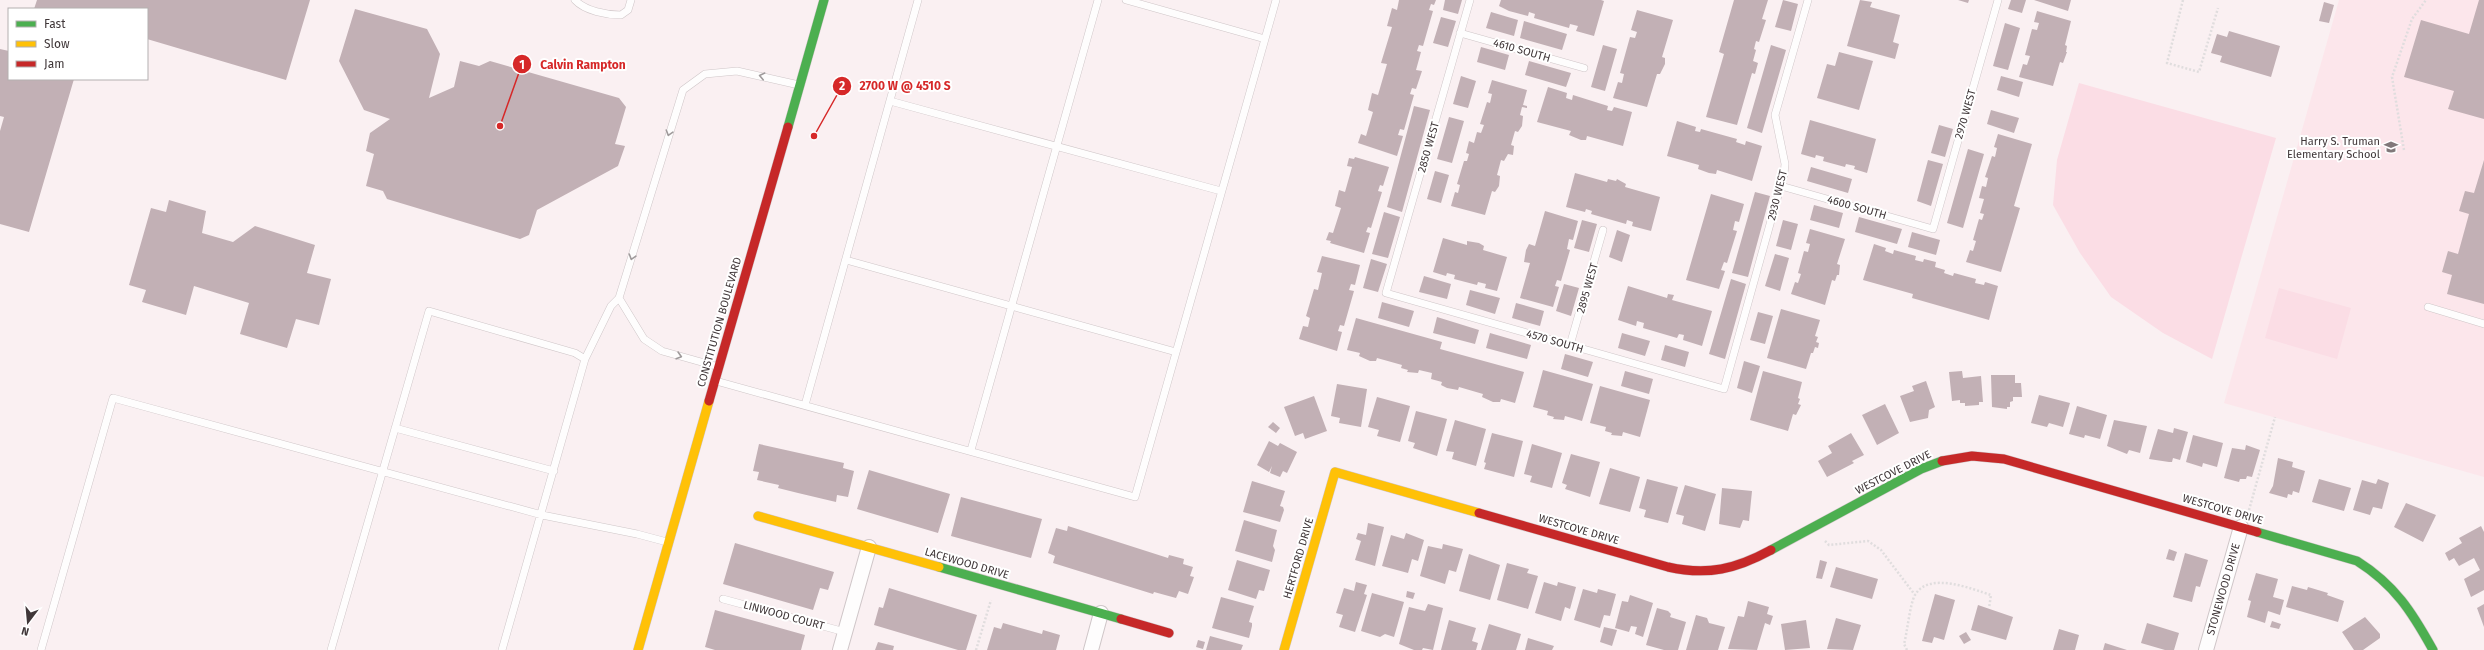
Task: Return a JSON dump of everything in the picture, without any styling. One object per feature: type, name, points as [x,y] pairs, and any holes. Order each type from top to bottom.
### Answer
[{"type":"street","name":"CONSTITUTION BOULEVARD","points":[[638,650],[824,0]]},
{"type":"street","name":"WESTCOVE DRIVE","points":[[1335,472],[1668,567],[1700,572],[1732,568],[1762,556],[1934,463],[1962,456],[2004,459],[2357,561],[2376,572],[2403,598],[2433,650]]},
{"type":"street","name":"HERTFORD DRIVE","points":[[1284,650],[1335,472]]},
{"type":"street","name":"LACEWOOD DRIVE","points":[[758,516],[1169,632]]},
{"type":"street","name":"STONEWOOD DRIVE","points":[[2206,650],[2240,527]]},
{"type":"street","points":[[840,650],[870,547]]},
{"type":"street","points":[[1091,650],[1101,614]]},
{"type":"lane","points":[[576,0],[586,8],[610,15],[621,15],[628,10],[631,0]]},
{"type":"lane","points":[[805,405],[918,0]]},
{"type":"lane","points":[[971,450],[1098,0]]},
{"type":"lane","points":[[1126,0],[1265,39]]},
{"type":"lane","points":[[715,380],[1135,496],[1276,0]]},
{"type":"lane","name":"2850 WEST","points":[[1386,293],[1470,0]]},
{"type":"lane","name":"2930 WEST","points":[[1724,389],[1781,186],[1785,164],[1775,115],[1808,0]]},
{"type":"lane","name":"2970 WEST","points":[[1933,229],[1998,0]]},
{"type":"lane","name":"4610 SOUTH","points":[[1460,33],[1584,68]]},
{"type":"lane","points":[[502,650],[542,515],[585,359],[611,306],[619,298],[683,90],[705,74],[738,71],[800,85]]},
{"type":"lane","points":[[890,101],[1221,191]]},
{"type":"lane","name":"4600 SOUTH","points":[[1781,186],[1933,229]]},
{"type":"lane","name":"2895 WEST","points":[[1570,345],[1603,230]]},
{"type":"lane","points":[[846,260],[1176,352]]},
{"type":"lane","name":"4570 SOUTH","points":[[1386,293],[1724,389]]},
{"type":"lane","points":[[619,298],[644,339],[662,351],[719,367]]},
{"type":"lane","points":[[2428,307],[2484,324]]},
{"type":"lane","points":[[331,650],[429,312],[575,352],[585,359]]},
{"type":"lane","points":[[41,650],[113,398],[542,515],[637,534],[669,543]]},
{"type":"lane","points":[[395,428],[554,471]]},
{"type":"lane","name":"LINWOOD COURT","points":[[723,599],[845,632]]},
{"type":"path","points":[[2183,0],[2167,63],[2199,72],[2218,8]]},
{"type":"path","points":[[2404,150],[2392,77],[2412,19],[2426,0]]},
{"type":"path","points":[[2249,510],[2275,418]]},
{"type":"path","points":[[1825,541],[1829,545],[1868,541],[1881,550],[1915,595]]},
{"type":"path","points":[[1907,650],[1904,644],[1915,595],[1923,588],[1949,582],[1991,595],[1989,608]]},
{"type":"path","points":[[976,650],[992,600]]},
{"type":"shaded area","name":"Harry S. Truman Elementary School","points":[[2339,0],[2484,0],[2484,477],[2224,403]]},
{"type":"shaded area","points":[[2079,83],[2276,138],[2212,359],[2163,333],[2111,297],[2080,253],[2053,205],[2057,160]]},
{"type":"shaded area","points":[[2279,288],[2351,308],[2337,359],[2265,338]]},
{"type":"building","points":[[37,0],[310,0],[286,80],[148,39],[148,8],[34,8]]},
{"type":"building","points":[[1399,0],[1436,0],[1434,5],[1431,4],[1429,10],[1433,11],[1423,46],[1419,45],[1417,51],[1421,52],[1416,70],[1422,71],[1416,89],[1412,88],[1410,94],[1414,95],[1404,130],[1400,129],[1398,135],[1403,136],[1397,156],[1358,143],[1361,134],[1366,136],[1373,112],[1368,110],[1372,93],[1378,95],[1387,64],[1381,63],[1392,27],[1387,26],[1392,8],[1397,10]]},
{"type":"building","points":[[1445,0],[1462,0],[1458,14],[1443,10]]},
{"type":"building","points":[[1501,0],[1604,1],[1594,36],[1576,31],[1578,26],[1570,24],[1569,28],[1534,18],[1535,14],[1529,12],[1528,16],[1509,11],[1499,6]]},
{"type":"building","points":[[1734,0],[1768,0],[1762,19],[1766,20],[1759,42],[1756,41],[1754,49],[1756,50],[1753,61],[1758,63],[1755,74],[1752,73],[1737,125],[1706,117],[1724,54],[1719,52]]},
{"type":"building","points":[[1783,0],[1798,4],[1791,31],[1775,27]]},
{"type":"building","points":[[1860,0],[1872,2],[1870,7],[1900,15],[1893,42],[1899,44],[1895,59],[1847,46]]},
{"type":"building","points":[[1958,0],[1969,0],[1968,3]]},
{"type":"building","points":[[2011,0],[2026,0],[2022,13],[2008,9]]},
{"type":"building","points":[[2034,0],[2071,0],[2068,11]]},
{"type":"building","points":[[2479,0],[2484,0],[2484,119],[2448,109],[2454,91],[2404,77],[2421,20],[2469,34]]},
{"type":"building","points":[[2324,2],[2334,5],[2329,23],[2319,21]]},
{"type":"building","points":[[355,9],[427,29],[440,54],[429,98],[454,87],[460,61],[479,66],[490,61],[619,98],[626,107],[615,144],[625,146],[618,166],[537,210],[529,235],[520,239],[387,199],[383,191],[366,186],[374,154],[366,151],[370,133],[390,119],[364,110],[339,61]]},
{"type":"building","points":[[1637,10],[1673,20],[1662,57],[1665,58],[1665,64],[1660,74],[1657,74],[1647,107],[1613,98],[1618,82],[1622,83],[1624,74],[1620,73],[1630,37],[1635,38],[1637,32],[1631,30]]},
{"type":"building","points":[[2037,11],[2071,21],[2065,45],[2067,46],[2067,52],[2063,63],[2060,62],[2053,86],[2019,77],[2023,64],[2027,65],[2030,56],[2025,55],[2032,29],[2037,30],[2039,23],[2034,22]]},
{"type":"building","points":[[1491,12],[1518,20],[1514,36],[1486,28]]},
{"type":"building","points":[[1441,17],[1456,21],[1448,47],[1433,43]]},
{"type":"building","points":[[1524,21],[1567,34],[1562,50],[1520,38]]},
{"type":"building","points":[[2005,23],[2020,28],[2008,70],[1993,66]]},
{"type":"building","points":[[2229,31],[2280,46],[2271,77],[2220,62],[2222,56],[2211,53],[2217,34],[2227,37]]},
{"type":"building","points":[[1603,45],[1617,49],[1605,91],[1591,87]]},
{"type":"building","points":[[1771,45],[1786,50],[1762,133],[1747,128]]},
{"type":"building","points":[[1481,47],[1509,55],[1505,70],[1477,62]]},
{"type":"building","points":[[0,49],[8,51],[8,80],[74,80],[29,232],[0,224],[0,131],[4,117],[0,116]]},
{"type":"building","points":[[1839,52],[1873,61],[1859,110],[1817,98],[1827,64],[1835,66]]},
{"type":"building","points":[[1529,61],[1571,73],[1566,87],[1525,75]]},
{"type":"building","points":[[1461,76],[1476,81],[1468,108],[1453,104]]},
{"type":"building","points":[[2001,76],[2023,82],[2019,97],[1997,90]]},
{"type":"building","points":[[1492,80],[1527,90],[1523,105],[1527,106],[1527,108],[1522,107],[1520,115],[1523,116],[1522,126],[1518,132],[1515,131],[1511,145],[1514,146],[1513,155],[1508,154],[1504,161],[1501,160],[1497,175],[1500,176],[1499,186],[1495,192],[1492,191],[1485,215],[1451,206],[1455,192],[1458,193],[1460,185],[1457,184],[1464,161],[1467,161],[1469,154],[1466,153],[1469,141],[1474,143],[1477,132],[1481,133],[1484,125],[1480,124],[1487,102],[1490,103],[1492,94],[1488,93]]},
{"type":"building","points":[[1548,87],[1567,93],[1566,98],[1572,100],[1573,95],[1608,106],[1607,110],[1612,111],[1614,107],[1632,112],[1623,146],[1587,136],[1586,140],[1581,140],[1569,135],[1571,131],[1537,122]]},
{"type":"building","points":[[1414,106],[1430,110],[1402,212],[1387,207]]},
{"type":"building","points":[[1991,110],[2019,118],[2014,133],[1987,124]]},
{"type":"building","points":[[1449,117],[1464,121],[1452,163],[1437,159]]},
{"type":"building","points":[[1810,120],[1876,139],[1867,173],[1854,169],[1855,166],[1846,164],[1845,167],[1823,161],[1824,157],[1816,155],[1815,158],[1801,154]]},
{"type":"building","points":[[1677,121],[1696,127],[1695,131],[1700,132],[1701,129],[1737,139],[1736,142],[1745,145],[1746,141],[1762,146],[1752,181],[1717,170],[1716,174],[1709,173],[1698,169],[1699,165],[1667,156]]},
{"type":"building","points":[[1939,125],[1953,129],[1945,157],[1931,153]]},
{"type":"building","points":[[1998,134],[2032,144],[2014,206],[2020,208],[2001,272],[1966,262],[1970,250],[1973,251],[1976,241],[1973,240],[1979,219],[1982,220],[1984,214],[1980,213],[1984,199],[1979,198],[1982,186],[1986,187],[1988,178],[1985,177],[1992,156],[1995,157],[1997,148],[1994,147]]},
{"type":"building","points":[[1968,149],[1984,154],[1963,228],[1947,223]]},
{"type":"building","points":[[1355,157],[1389,167],[1383,186],[1380,185],[1378,191],[1382,192],[1371,228],[1368,227],[1366,232],[1370,233],[1364,253],[1330,243],[1331,241],[1326,240],[1329,232],[1333,233],[1341,208],[1335,206],[1339,190],[1345,192],[1352,167],[1347,166],[1349,158],[1354,159]]},
{"type":"building","points":[[1928,160],[1943,164],[1931,206],[1917,201]]},
{"type":"building","points":[[2484,160],[2484,304],[2447,294],[2452,275],[2442,272],[2448,251],[2458,254],[2469,214],[2459,211],[2465,191],[2474,193]]},
{"type":"building","points":[[1811,167],[1852,179],[1848,193],[1807,181]]},
{"type":"building","points":[[1435,171],[1449,175],[1441,203],[1427,199]]},
{"type":"building","points":[[1575,173],[1607,182],[1608,179],[1616,181],[1617,179],[1626,184],[1625,187],[1660,197],[1651,231],[1632,226],[1633,222],[1627,220],[1626,224],[1591,214],[1592,211],[1586,209],[1585,212],[1566,207]]},
{"type":"building","points":[[1755,192],[1770,196],[1748,277],[1732,273]]},
{"type":"building","points":[[1711,194],[1744,204],[1739,222],[1735,221],[1733,230],[1737,231],[1727,263],[1724,262],[1721,270],[1725,271],[1719,289],[1686,280]]},
{"type":"building","points":[[169,200],[206,211],[202,233],[233,242],[255,226],[315,245],[307,273],[331,279],[319,325],[296,319],[287,348],[240,334],[249,303],[194,286],[186,315],[142,302],[146,290],[129,285],[151,208],[166,212]]},
{"type":"building","points":[[1814,205],[1843,213],[1839,228],[1810,220]]},
{"type":"building","points":[[1545,211],[1578,221],[1573,240],[1569,239],[1567,249],[1570,250],[1561,281],[1557,280],[1555,286],[1559,287],[1553,307],[1520,298],[1530,263],[1524,262],[1526,250],[1529,244],[1535,246]]},
{"type":"building","points":[[1384,212],[1400,217],[1388,258],[1372,254]]},
{"type":"building","points":[[1859,217],[1902,229],[1897,244],[1855,232]]},
{"type":"building","points":[[1582,220],[1597,224],[1589,252],[1574,248]]},
{"type":"building","points":[[1783,220],[1798,224],[1791,250],[1776,246]]},
{"type":"building","points":[[1810,229],[1845,239],[1837,264],[1840,265],[1839,275],[1837,275],[1835,281],[1832,280],[1825,305],[1791,294],[1795,282],[1798,283],[1801,274],[1798,273],[1804,251],[1808,252],[1810,244],[1806,243]]},
{"type":"building","points":[[1617,230],[1630,235],[1622,262],[1609,257]]},
{"type":"building","points":[[1912,232],[1940,240],[1936,255],[1908,247]]},
{"type":"building","points":[[1443,238],[1467,245],[1467,241],[1479,243],[1484,246],[1483,250],[1507,257],[1497,291],[1485,288],[1486,284],[1478,282],[1477,285],[1454,279],[1455,275],[1447,273],[1446,276],[1433,272]]},
{"type":"building","points":[[1874,244],[1886,248],[1885,251],[1893,254],[1894,250],[1916,256],[1915,260],[1923,262],[1924,259],[1936,262],[1935,267],[1945,270],[1944,273],[1953,276],[1954,273],[1976,279],[1975,283],[1984,285],[1985,282],[1998,286],[1989,320],[1912,298],[1913,294],[1863,280]]},
{"type":"building","points":[[1775,254],[1789,258],[1780,291],[1765,286]]},
{"type":"building","points":[[1322,256],[1360,265],[1355,285],[1351,284],[1349,290],[1354,291],[1344,326],[1340,325],[1338,331],[1342,332],[1337,351],[1299,339],[1303,326],[1308,327],[1310,318],[1306,316],[1314,289],[1318,290],[1322,273],[1317,272]]},
{"type":"building","points":[[1371,259],[1387,264],[1378,292],[1363,288]]},
{"type":"building","points":[[1424,276],[1451,284],[1447,299],[1419,292]]},
{"type":"building","points":[[1731,279],[1746,284],[1725,359],[1709,354]]},
{"type":"building","points":[[1564,284],[1579,288],[1571,316],[1556,311]]},
{"type":"building","points":[[1628,286],[1667,298],[1668,294],[1674,295],[1672,300],[1712,311],[1702,346],[1683,340],[1684,335],[1679,334],[1677,338],[1643,328],[1644,323],[1637,321],[1636,326],[1618,320]]},
{"type":"building","points":[[1470,290],[1500,298],[1495,314],[1466,305]]},
{"type":"building","points":[[1382,302],[1414,311],[1409,327],[1378,318]]},
{"type":"building","points":[[1516,303],[1544,311],[1540,326],[1512,318]]},
{"type":"building","points":[[1781,309],[1820,320],[1815,336],[1818,337],[1816,342],[1819,343],[1818,348],[1815,347],[1813,353],[1811,353],[1806,369],[1767,358]]},
{"type":"building","points":[[1758,312],[1773,316],[1765,344],[1750,340]]},
{"type":"building","points":[[1437,317],[1479,330],[1475,344],[1433,333]]},
{"type":"building","points":[[1356,318],[1442,342],[1440,349],[1524,372],[1515,403],[1501,399],[1500,402],[1493,402],[1482,397],[1483,394],[1459,387],[1458,390],[1447,388],[1441,385],[1442,382],[1431,379],[1432,373],[1419,370],[1418,373],[1407,372],[1408,370],[1401,368],[1402,365],[1377,358],[1376,361],[1370,361],[1359,356],[1360,353],[1347,350]]},
{"type":"building","points":[[1490,333],[1531,345],[1527,359],[1486,348]]},
{"type":"building","points":[[1622,333],[1650,341],[1645,356],[1618,348]]},
{"type":"building","points":[[1665,345],[1689,352],[1685,367],[1661,360]]},
{"type":"building","points":[[1565,354],[1593,362],[1588,377],[1561,369]]},
{"type":"building","points":[[1744,361],[1760,366],[1752,393],[1737,388]]},
{"type":"building","points":[[1543,370],[1593,384],[1582,421],[1565,416],[1564,420],[1553,419],[1554,417],[1547,415],[1548,411],[1533,407]]},
{"type":"building","points":[[1625,371],[1653,379],[1649,394],[1621,386]]},
{"type":"building","points":[[1763,371],[1802,382],[1798,398],[1800,399],[1798,404],[1801,405],[1796,415],[1793,414],[1788,431],[1750,420]]},
{"type":"building","points":[[1962,371],[1963,378],[1981,376],[1983,402],[1979,402],[1979,405],[1965,406],[1965,403],[1960,403],[1960,400],[1952,401],[1949,372]]},
{"type":"building","points":[[1991,375],[2015,375],[2015,383],[2021,383],[2022,397],[2013,397],[2013,401],[2010,402],[2010,407],[2007,407],[2007,409],[1992,407]]},
{"type":"building","points":[[1926,381],[1935,407],[1929,410],[1928,418],[1910,422],[1900,396],[1914,391],[1912,386]]},
{"type":"building","points":[[1337,384],[1367,389],[1361,427],[1339,423],[1340,418],[1331,416]]},
{"type":"building","points":[[1600,386],[1650,400],[1640,437],[1623,432],[1622,436],[1611,435],[1612,433],[1605,431],[1606,427],[1590,423]]},
{"type":"building","points":[[2039,395],[2070,403],[2063,427],[2049,423],[2047,427],[2031,423]]},
{"type":"building","points":[[1314,396],[1327,431],[1305,439],[1303,433],[1295,436],[1284,407]]},
{"type":"building","points":[[1377,397],[1410,406],[1400,442],[1377,436],[1379,430],[1368,427]]},
{"type":"building","points":[[1885,404],[1899,433],[1877,445],[1862,415]]},
{"type":"building","points":[[2077,406],[2107,415],[2100,439],[2085,435],[2084,438],[2069,434]]},
{"type":"building","points":[[1416,411],[1447,419],[1437,456],[1413,448],[1415,443],[1408,441]]},
{"type":"building","points":[[1455,420],[1486,429],[1476,466],[1452,459],[1454,452],[1446,451]]},
{"type":"building","points":[[2114,420],[2147,426],[2140,453],[2129,450],[2127,454],[2107,446]]},
{"type":"building","points":[[1273,422],[1280,428],[1276,433],[1268,427]]},
{"type":"building","points":[[2174,428],[2188,432],[2180,460],[2173,458],[2172,462],[2169,462],[2149,459],[2158,429],[2173,433]]},
{"type":"building","points":[[1492,433],[1523,441],[1514,477],[1484,469],[1486,463],[1484,462]]},
{"type":"building","points":[[1851,433],[1864,455],[1852,461],[1854,463],[1827,477],[1818,461],[1832,453],[1828,446]]},
{"type":"building","points":[[2193,435],[2223,443],[2217,467],[2203,463],[2202,467],[2186,462]]},
{"type":"building","points":[[1269,441],[1278,446],[1280,443],[1297,452],[1287,473],[1283,471],[1280,477],[1270,473],[1272,466],[1269,472],[1257,465]]},
{"type":"building","points":[[759,444],[844,463],[843,468],[854,471],[848,497],[837,495],[836,502],[778,488],[779,485],[757,480],[759,472],[753,471]]},
{"type":"building","points":[[1532,444],[1562,453],[1552,488],[1530,482],[1532,476],[1524,474]]},
{"type":"building","points":[[2246,445],[2260,450],[2252,477],[2247,476],[2246,479],[2240,479],[2239,482],[2224,478],[2232,448],[2245,450]]},
{"type":"building","points":[[1571,454],[1600,462],[1590,497],[1565,489],[1567,485],[1562,483]]},
{"type":"building","points":[[2278,458],[2293,462],[2292,467],[2305,471],[2299,493],[2293,491],[2292,495],[2288,494],[2287,498],[2269,493],[2273,486]]},
{"type":"building","points":[[1610,468],[1640,477],[1630,512],[1599,504]]},
{"type":"building","points":[[869,470],[950,494],[938,533],[857,509]]},
{"type":"building","points":[[1647,479],[1678,487],[1668,523],[1644,517],[1646,510],[1639,508]]},
{"type":"building","points":[[2319,479],[2351,488],[2344,511],[2312,502]]},
{"type":"building","points":[[2378,479],[2389,483],[2382,509],[2373,507],[2370,515],[2353,510],[2362,480],[2376,484]]},
{"type":"building","points":[[1252,481],[1285,491],[1280,506],[1283,507],[1284,510],[1280,522],[1243,512]]},
{"type":"building","points":[[1685,485],[1716,494],[1705,531],[1682,524],[1684,516],[1676,514]]},
{"type":"building","points":[[1722,488],[1752,491],[1749,521],[1743,520],[1740,528],[1719,524]]},
{"type":"building","points":[[961,497],[1042,519],[1031,558],[951,536]]},
{"type":"building","points":[[2406,503],[2436,515],[2423,542],[2394,527]]},
{"type":"building","points":[[1244,520],[1277,530],[1273,546],[1275,550],[1272,562],[1235,551]]},
{"type":"building","points":[[1368,523],[1384,527],[1375,566],[1355,560],[1361,541],[1356,539],[1358,533],[1366,535]]},
{"type":"building","points":[[1068,526],[1168,558],[1169,555],[1184,559],[1183,564],[1193,567],[1190,576],[1194,577],[1188,594],[1179,591],[1176,598],[1154,592],[1153,594],[1053,563],[1055,556],[1048,553],[1056,528],[1067,531]]},
{"type":"building","points":[[2481,526],[2484,532],[2484,590],[2471,597],[2464,579],[2480,570],[2474,558],[2459,566],[2454,558],[2449,561],[2445,553],[2462,543],[2459,538]]},
{"type":"building","points":[[1406,533],[1424,540],[1418,561],[1412,559],[1408,573],[1382,566],[1391,535],[1404,539]]},
{"type":"building","points":[[735,543],[834,572],[828,590],[820,588],[813,610],[723,584]]},
{"type":"building","points":[[1443,544],[1463,549],[1456,572],[1449,570],[1445,584],[1420,576],[1428,546],[1442,549]]},
{"type":"building","points":[[2169,549],[2177,552],[2174,561],[2166,559]]},
{"type":"building","points":[[2185,553],[2208,560],[2200,587],[2196,586],[2192,602],[2173,597]]},
{"type":"building","points":[[1469,554],[1500,565],[1490,600],[1459,591]]},
{"type":"building","points":[[1237,560],[1270,570],[1264,591],[1259,590],[1256,599],[1228,590]]},
{"type":"building","points":[[1820,560],[1827,562],[1822,579],[1816,578]]},
{"type":"building","points":[[1507,563],[1529,569],[1527,573],[1538,576],[1528,609],[1497,600]]},
{"type":"building","points":[[1836,567],[1878,579],[1872,599],[1830,587]]},
{"type":"building","points":[[2256,573],[2278,579],[2273,597],[2284,600],[2280,615],[2268,611],[2265,623],[2247,617],[2251,601],[2248,600]]},
{"type":"building","points":[[1356,582],[1367,585],[1364,594],[1367,595],[1355,632],[1339,627],[1343,615],[1336,613],[1344,588],[1354,591]]},
{"type":"building","points":[[1544,582],[1557,586],[1558,582],[1576,587],[1570,609],[1565,607],[1561,621],[1535,613]]},
{"type":"building","points":[[2292,586],[2307,590],[2308,587],[2328,593],[2327,595],[2344,601],[2338,622],[2286,607]]},
{"type":"building","points":[[889,588],[977,615],[966,650],[958,650],[874,625],[879,607],[883,608]]},
{"type":"building","points":[[1583,589],[1597,593],[1598,589],[1616,594],[1610,616],[1604,615],[1600,628],[1574,620]]},
{"type":"building","points":[[1407,591],[1415,593],[1413,599],[1406,597]]},
{"type":"building","points":[[1372,593],[1404,602],[1394,637],[1385,634],[1380,637],[1361,631]]},
{"type":"building","points":[[1935,594],[1955,600],[1944,640],[1934,637],[1932,643],[1922,641]]},
{"type":"building","points":[[1630,595],[1653,603],[1643,637],[1635,634],[1637,627],[1631,626],[1629,632],[1615,628],[1622,601],[1628,602]]},
{"type":"building","points":[[1221,597],[1254,606],[1249,622],[1252,623],[1252,626],[1249,638],[1212,628]]},
{"type":"building","points":[[1748,601],[1769,607],[1767,614],[1773,616],[1770,625],[1765,623],[1757,650],[1728,649],[1738,616],[1744,617]]},
{"type":"building","points":[[1428,604],[1443,608],[1433,650],[1423,648],[1422,650],[1414,650],[1399,644],[1409,607],[1425,611]]},
{"type":"building","points":[[2484,604],[2484,627],[2477,608]]},
{"type":"building","points":[[1978,605],[2013,617],[2006,640],[1971,630]]},
{"type":"building","points":[[1657,608],[1668,611],[1671,614],[1670,617],[1686,622],[1678,650],[1664,650],[1646,645]]},
{"type":"building","points":[[715,610],[805,635],[801,650],[715,650],[705,647]]},
{"type":"building","points":[[1696,615],[1707,618],[1709,623],[1725,627],[1718,650],[1686,650]]},
{"type":"building","points":[[2365,617],[2380,634],[2380,638],[2363,650],[2354,650],[2342,632]]},
{"type":"building","points":[[1836,618],[1861,625],[1853,650],[1827,649]]},
{"type":"building","points":[[1449,620],[1476,628],[1472,641],[1478,643],[1476,650],[1441,650]]},
{"type":"building","points":[[1806,620],[1810,648],[1785,650],[1781,624]]},
{"type":"building","points":[[2272,621],[2281,624],[2279,629],[2270,627]]},
{"type":"building","points":[[1003,623],[1042,634],[1043,630],[1060,635],[1056,650],[987,650],[994,627],[1001,629]]},
{"type":"building","points":[[2147,623],[2179,633],[2174,650],[2165,650],[2141,643]]},
{"type":"building","points":[[1489,624],[1521,634],[1516,650],[1481,650]]},
{"type":"building","points":[[1604,627],[1617,630],[1612,646],[1600,642]]},
{"type":"building","points":[[2059,629],[2079,635],[2075,650],[2053,650]]},
{"type":"building","points":[[1966,632],[1971,640],[1964,644],[1959,636]]},
{"type":"building","points":[[1210,636],[1243,645],[1241,650],[1206,650]]},
{"type":"building","points":[[1528,638],[1554,646],[1552,650],[1525,650]]},
{"type":"building","points":[[1198,640],[1205,642],[1203,649],[1196,647]]},
{"type":"building","points":[[878,642],[894,646],[893,650],[875,650]]},
{"type":"building","points":[[2105,643],[2127,650],[2103,650]]},
{"type":"traffic: fast","points":[[788,127],[824,0]]},
{"type":"traffic: fast","points":[[1771,550],[1921,469],[1942,461]]},
{"type":"traffic: fast","points":[[2257,532],[2357,561],[2382,580],[2401,600],[2418,623],[2433,650]]},
{"type":"traffic: fast","points":[[939,567],[1121,619]]},
{"type":"traffic: slow","points":[[638,650],[709,401]]},
{"type":"traffic: slow","points":[[1284,650],[1335,472],[1479,513]]},
{"type":"traffic: slow","points":[[758,516],[939,567]]},
{"type":"traffic: jam","points":[[709,401],[788,127]]},
{"type":"traffic: jam","points":[[1942,461],[1972,456],[2004,459],[2257,532]]},
{"type":"traffic: jam","points":[[1479,513],[1682,570],[1709,571],[1721,569],[1746,562],[1771,550]]},
{"type":"traffic: jam","points":[[1121,619],[1169,633]]},
{"type":"place","name":"Calvin Rampton","points":[[500,126]]},
{"type":"place","name":"2700 W @ 4510 S","points":[[814,136]]},
{"type":"place","name":"Harry S. Truman Elementary School","points":[[2391,147]]}]
